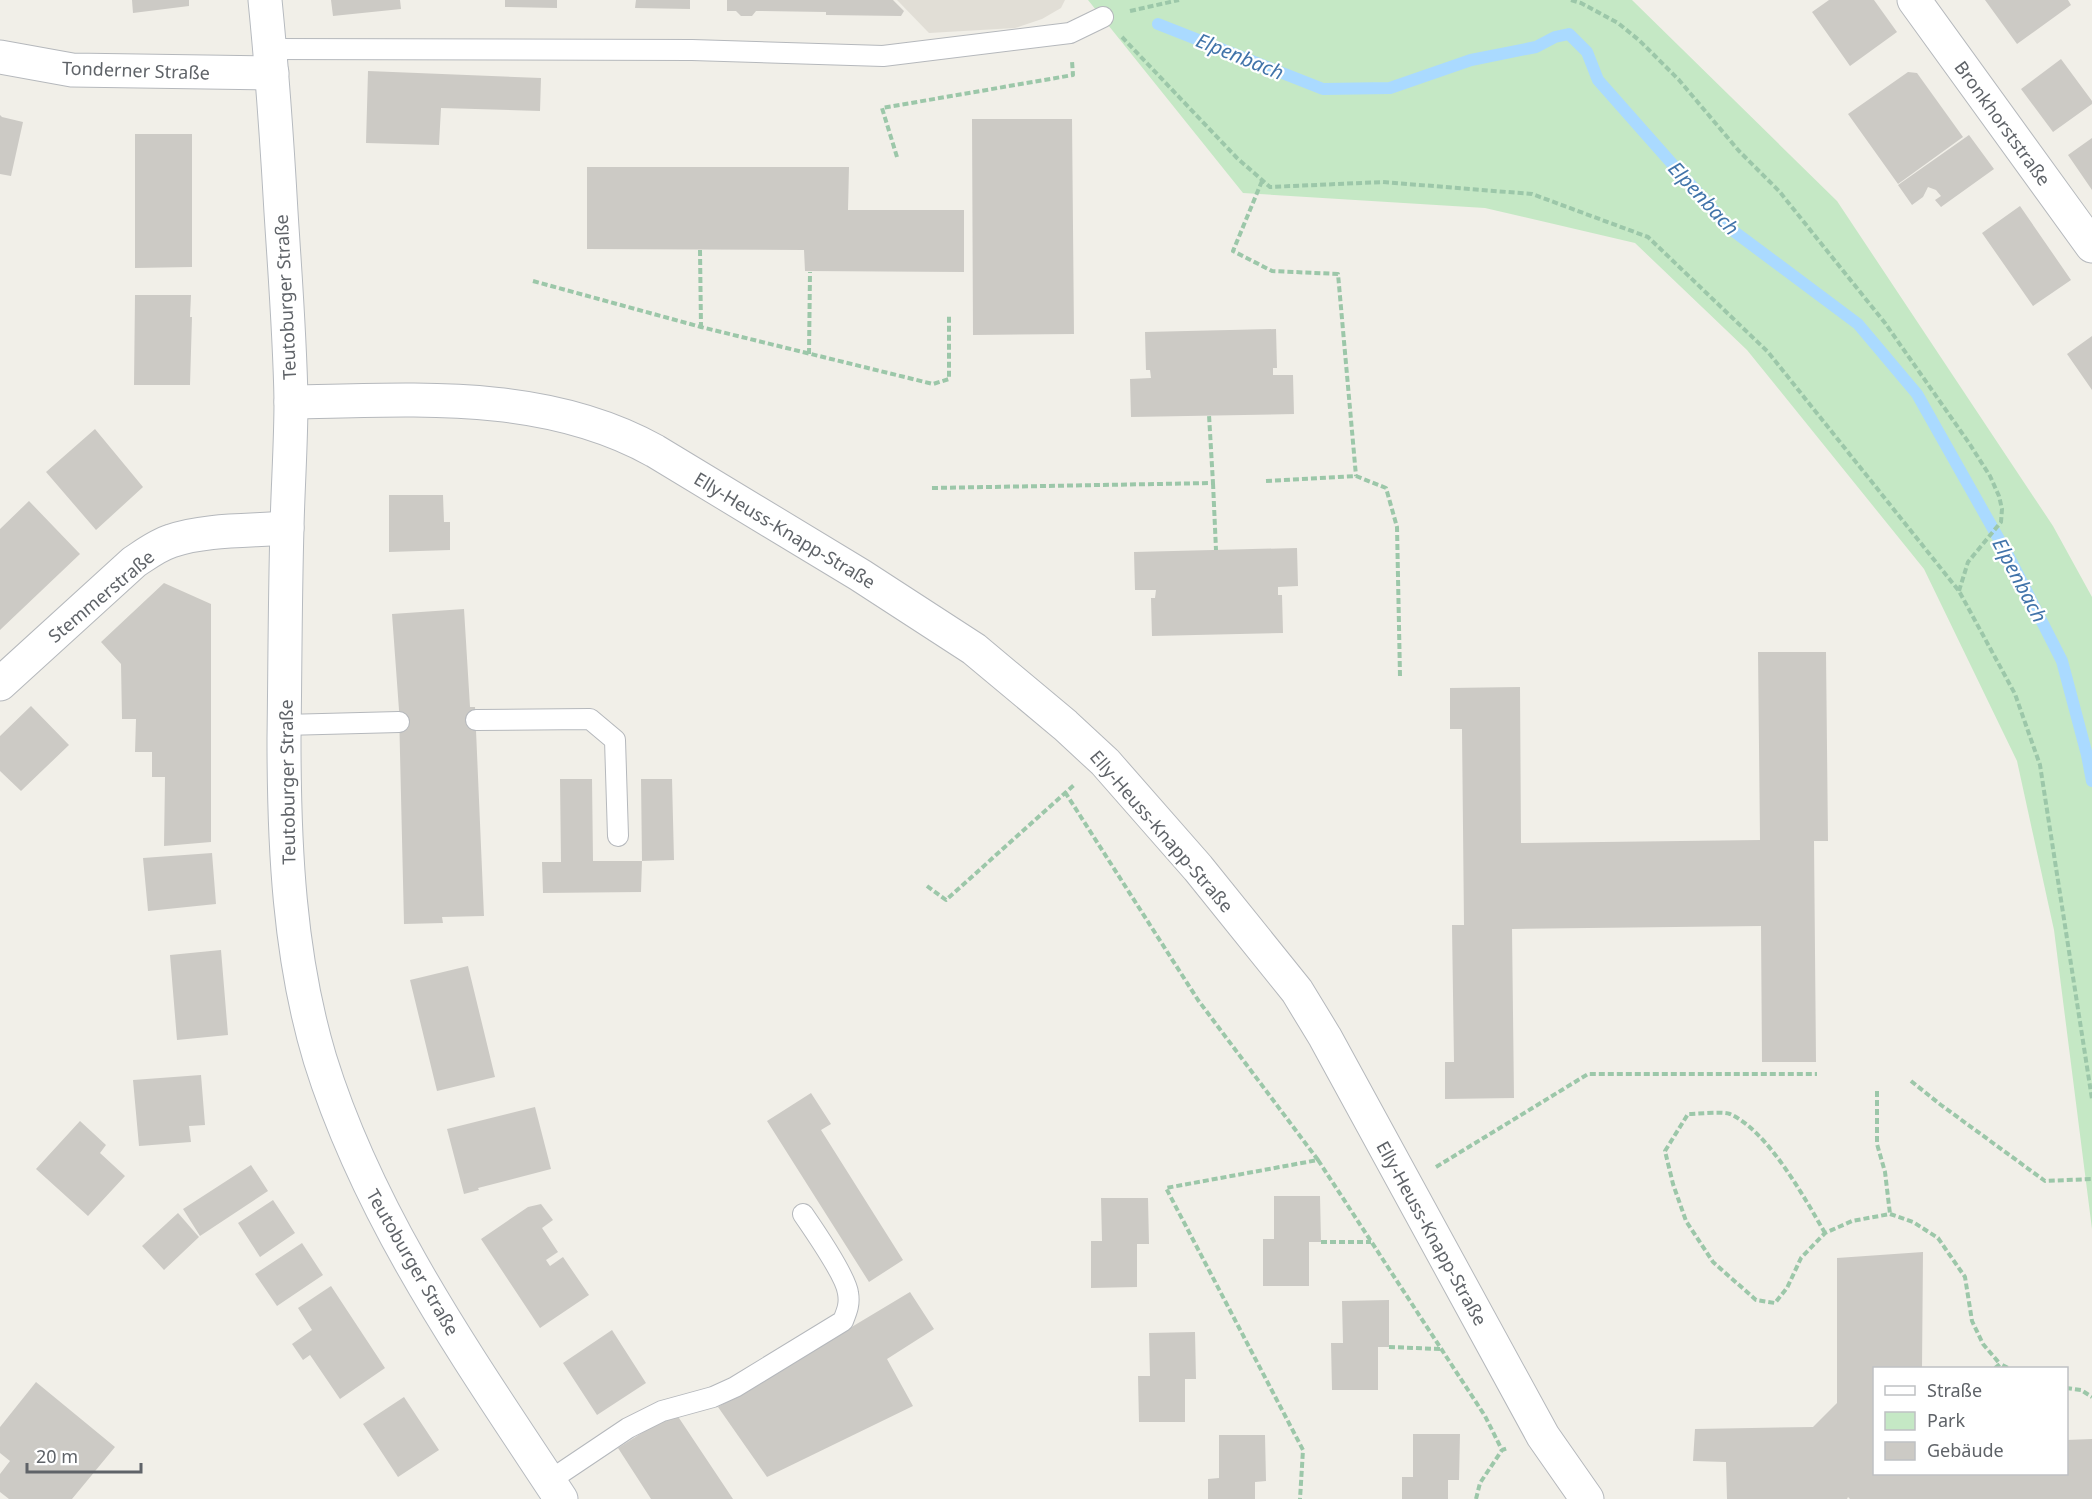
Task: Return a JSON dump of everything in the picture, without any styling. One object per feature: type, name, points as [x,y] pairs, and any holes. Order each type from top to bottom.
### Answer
[{"type":"street","name":"Teutoburger Straße","points":[[265,0],[271,61],[291,402],[284,725],[287,840],[297,953],[310,1022],[346,1134],[396,1239],[457,1340],[555,1490]]},
{"type":"street","name":"Bronkhorststraße","points":[[1914,0],[2092,246]]},
{"type":"street","name":"Tonderner Straße","points":[[0,57],[72,70],[271,61]]},
{"type":"street","name":"Elly-Heuss-Knapp-Straße","points":[[291,402],[434,400],[509,406],[558,413],[601,425],[631,438],[861,575],[974,649],[1065,725],[1104,762],[1198,868],[1297,991],[1543,1436],[1587,1499]]},
{"type":"street","name":"Stemmerstraße","points":[[0,684],[134,562],[152,550],[171,541],[202,535],[287,528]]},
{"type":"lane","points":[[271,61],[692,50],[883,56],[1070,33],[1103,17]]},
{"type":"lane","points":[[476,720],[590,719],[615,740],[618,837]]},
{"type":"lane","points":[[284,725],[399,722]]},
{"type":"lane","points":[[555,1490],[628,1428],[662,1411],[713,1397],[735,1388],[843,1321],[849,1307],[848,1290],[803,1214]]},
{"type":"path","points":[[1103,17],[1179,0]]},
{"type":"path","points":[[1571,0],[1618,23],[1640,41],[1679,80],[1739,151],[1779,191],[1885,323],[1969,443],[1990,476],[2002,509],[2001,522],[1968,562],[1959,591]]},
{"type":"path","points":[[1103,17],[1238,158],[1270,187],[1383,182],[1532,194],[1648,237],[1768,352],[1959,591],[2015,694],[2040,765],[2092,1099]]},
{"type":"path","points":[[897,157],[882,108],[1073,75],[1070,33]]},
{"type":"path","points":[[1262,180],[1233,251],[1272,271],[1338,274],[1356,476]]},
{"type":"path","points":[[700,250],[701,327]]},
{"type":"path","points":[[809,354],[810,272]]},
{"type":"path","points":[[533,281],[701,327],[933,384],[949,379],[949,315]]},
{"type":"path","points":[[1209,415],[1216,550]]},
{"type":"path","points":[[1266,481],[1356,476],[1386,488],[1397,527],[1400,676]]},
{"type":"path","points":[[932,488],[1213,483]]},
{"type":"path","points":[[927,886],[946,900],[1065,792],[1104,762]]},
{"type":"path","points":[[1065,792],[1198,1000],[1318,1160],[1485,1416],[1502,1450]]},
{"type":"path","points":[[1405,1183],[1453,1158],[1588,1074],[1817,1074]]},
{"type":"path","points":[[1911,1081],[2045,1181],[2092,1179]]},
{"type":"path","points":[[1877,1091],[1877,1144],[1885,1173],[1890,1214]]},
{"type":"path","points":[[1825,1233],[1797,1186],[1760,1136],[1728,1113],[1688,1114],[1665,1151],[1673,1184],[1686,1221],[1713,1262],[1756,1300],[1775,1303],[1787,1288],[1801,1258],[1825,1233],[1852,1221],[1890,1214],[1913,1222],[1938,1238],[1965,1277],[1972,1321],[1983,1344],[2000,1364],[2006,1367]]},
{"type":"path","points":[[1300,1499],[1303,1450],[1166,1188],[1318,1160]]},
{"type":"path","points":[[1321,1242],[1372,1242]]},
{"type":"path","points":[[1389,1347],[1441,1349]]},
{"type":"path","points":[[1996,1367],[2000,1364]]},
{"type":"path","points":[[2068,1388],[2081,1390],[2092,1397]]},
{"type":"path","points":[[1476,1499],[1480,1483],[1502,1450],[1543,1436]]},
{"type":"shaded area","points":[[897,0],[1065,0],[1061,8],[1042,19],[1015,28],[929,33]]},
{"type":"green space","points":[[1088,0],[1632,0],[1837,201],[2053,526],[2092,597],[2092,1229],[2054,930],[2017,761],[1924,569],[1747,350],[1635,243],[1485,208],[1243,193]]},
{"type":"building","points":[[132,0],[189,0],[189,6],[133,13]]},
{"type":"building","points":[[331,0],[400,0],[401,9],[333,16]]},
{"type":"building","points":[[505,0],[557,0],[557,8],[505,7]]},
{"type":"building","points":[[636,0],[690,0],[690,9],[635,8]]},
{"type":"building","points":[[727,0],[893,0],[904,11],[901,16],[756,11],[752,16],[741,16],[736,11],[727,11]]},
{"type":"building","points":[[1829,0],[1874,0],[1897,32],[1850,66],[1812,12]]},
{"type":"building","points":[[1985,0],[2068,0],[2071,5],[2017,44]]},
{"type":"building","points":[[2061,59],[2092,104],[2053,132],[2021,89]]},
{"type":"building","points":[[368,71],[541,78],[540,111],[441,108],[439,145],[366,143]]},
{"type":"building","points":[[1908,72],[1917,73],[1963,137],[1898,184],[1848,114]]},
{"type":"building","points":[[0,115],[23,122],[11,176],[0,174]]},
{"type":"building","points":[[972,119],[1072,119],[1074,334],[973,335]]},
{"type":"building","points":[[135,134],[192,134],[192,267],[135,268]]},
{"type":"building","points":[[1969,135],[1994,169],[1941,207],[1935,200],[1941,196],[1936,190],[1928,187],[1923,197],[1912,205],[1898,185]]},
{"type":"building","points":[[2092,138],[2092,190],[2068,155]]},
{"type":"building","points":[[587,167],[849,167],[848,210],[964,210],[964,272],[805,271],[804,250],[587,249]]},
{"type":"building","points":[[2020,206],[2071,280],[2033,306],[1982,233]]},
{"type":"building","points":[[135,295],[191,295],[190,385],[134,385]]},
{"type":"building","points":[[1276,329],[1277,368],[1273,368],[1273,375],[1293,375],[1294,414],[1131,417],[1130,379],[1151,378],[1150,370],[1146,370],[1145,332]]},
{"type":"building","points":[[2092,336],[2092,390],[2067,354]]},
{"type":"building","points":[[95,429],[143,487],[96,530],[46,472]]},
{"type":"building","points":[[389,495],[443,495],[444,522],[450,522],[450,550],[389,552]]},
{"type":"building","points":[[29,501],[80,554],[0,630],[0,529]]},
{"type":"building","points":[[1297,548],[1298,586],[1278,587],[1278,595],[1282,595],[1283,633],[1152,636],[1151,598],[1155,598],[1156,590],[1135,590],[1134,552]]},
{"type":"building","points":[[164,583],[211,604],[211,842],[164,846],[165,777],[152,777],[152,752],[135,752],[136,719],[122,719],[121,664],[101,642]]},
{"type":"building","points":[[464,609],[470,707],[475,707],[484,916],[442,917],[443,923],[404,924],[399,710],[392,614]]},
{"type":"building","points":[[1758,652],[1826,652],[1828,841],[1814,841],[1816,1062],[1762,1062],[1761,926],[1512,929],[1514,1098],[1445,1099],[1445,1062],[1454,1062],[1452,925],[1464,925],[1462,729],[1450,729],[1450,688],[1520,687],[1521,843],[1760,840]]},
{"type":"building","points":[[31,706],[69,745],[21,791],[0,771],[0,736]]},
{"type":"building","points":[[560,779],[592,779],[593,861],[642,861],[641,892],[543,893],[542,862],[561,862]]},
{"type":"building","points":[[641,779],[672,779],[674,860],[642,861]]},
{"type":"building","points":[[212,853],[216,904],[148,911],[143,858]]},
{"type":"building","points":[[221,950],[228,1035],[177,1040],[170,955]]},
{"type":"building","points":[[468,966],[495,1077],[437,1091],[410,980]]},
{"type":"building","points":[[201,1075],[205,1125],[189,1126],[191,1142],[139,1146],[133,1080]]},
{"type":"building","points":[[811,1093],[831,1124],[821,1130],[903,1260],[869,1282],[767,1121]]},
{"type":"building","points":[[535,1107],[551,1169],[478,1188],[479,1190],[464,1194],[447,1129]]},
{"type":"building","points":[[80,1121],[106,1145],[100,1153],[125,1176],[88,1216],[36,1169]]},
{"type":"building","points":[[251,1165],[268,1191],[200,1236],[183,1209]]},
{"type":"building","points":[[1274,1196],[1320,1196],[1321,1242],[1309,1242],[1309,1286],[1263,1286],[1263,1239],[1274,1239]]},
{"type":"building","points":[[1101,1198],[1148,1198],[1149,1244],[1137,1244],[1137,1287],[1091,1288],[1091,1241],[1102,1241]]},
{"type":"building","points":[[273,1200],[295,1233],[260,1257],[238,1223]]},
{"type":"building","points":[[541,1204],[553,1220],[542,1228],[558,1252],[546,1260],[550,1266],[563,1257],[589,1295],[540,1328],[481,1239],[528,1207]]},
{"type":"building","points":[[178,1213],[199,1237],[164,1270],[142,1246]]},
{"type":"building","points":[[302,1243],[323,1275],[277,1306],[255,1274]]},
{"type":"building","points":[[1923,1252],[1922,1367],[1873,1367],[1873,1475],[2068,1475],[2068,1440],[2092,1439],[2092,1499],[1850,1499],[1848,1497],[1847,1499],[1727,1499],[1726,1462],[1693,1461],[1695,1429],[1813,1427],[1837,1403],[1837,1258]]},
{"type":"building","points":[[331,1286],[385,1368],[340,1399],[310,1355],[303,1360],[292,1344],[312,1330],[298,1308]]},
{"type":"building","points":[[910,1292],[934,1329],[887,1359],[913,1406],[767,1477],[718,1407]]},
{"type":"building","points":[[1389,1300],[1389,1347],[1378,1347],[1378,1390],[1332,1390],[1331,1343],[1343,1343],[1342,1301]]},
{"type":"building","points":[[612,1330],[646,1383],[597,1415],[563,1363]]},
{"type":"building","points":[[1195,1332],[1196,1379],[1185,1379],[1185,1422],[1139,1422],[1138,1376],[1150,1376],[1149,1333]]},
{"type":"building","points":[[36,1382],[115,1447],[72,1499],[9,1499],[0,1492],[0,1474],[10,1461],[0,1453],[0,1427]]},
{"type":"building","points":[[404,1397],[439,1450],[398,1477],[363,1424]]},
{"type":"building","points":[[675,1412],[733,1499],[651,1499],[618,1448]]},
{"type":"building","points":[[1413,1434],[1460,1434],[1459,1480],[1448,1480],[1448,1499],[1402,1499],[1402,1477],[1413,1477]]},
{"type":"building","points":[[1219,1435],[1265,1435],[1266,1481],[1255,1482],[1255,1499],[1208,1499],[1208,1479],[1219,1478]]},
{"type":"waterway","name":"Elpenbach","points":[[1158,24],[1323,89],[1390,88],[1471,60],[1536,47],[1555,37],[1569,34],[1587,52],[1598,80],[1728,227],[1858,324],[1917,394],[2009,557],[2062,661],[2092,781]]}]
